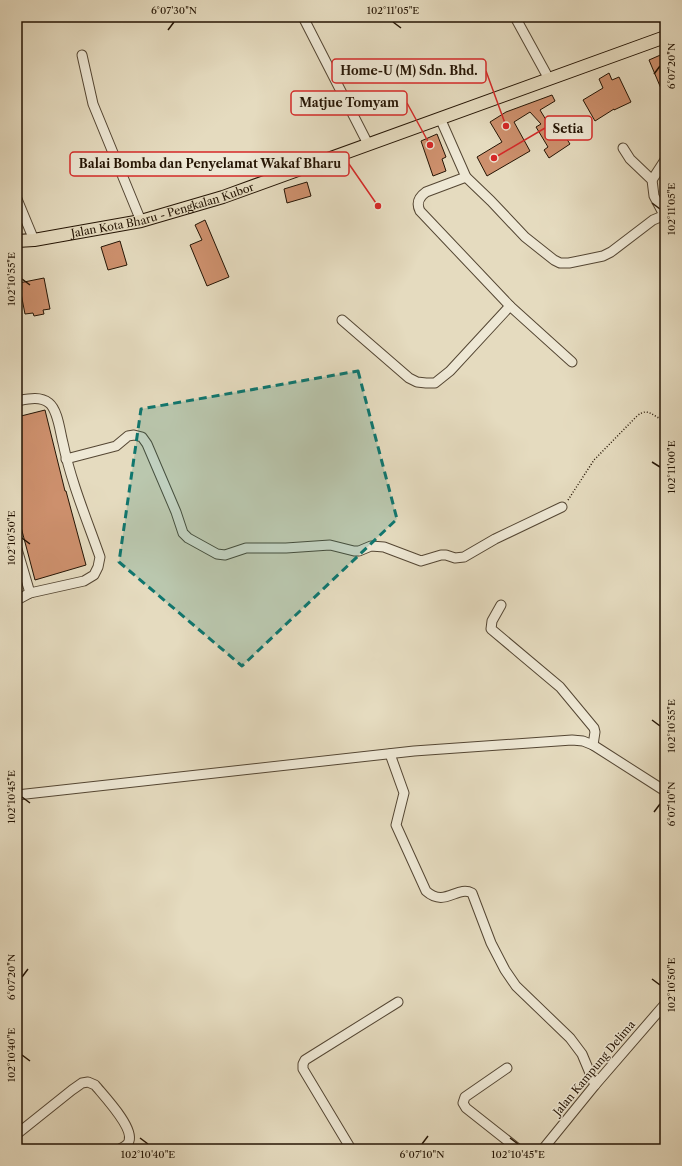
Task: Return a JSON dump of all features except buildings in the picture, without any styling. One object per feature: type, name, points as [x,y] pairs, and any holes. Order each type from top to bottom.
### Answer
[{"type":"main road","name":"Jalan Kota Bharu - Pengkalan Kubor","points":[[17,241],[34,240],[141,221],[223,197],[665,37]]},
{"type":"street","points":[[303,17],[368,144]]},
{"type":"street","points":[[515,17],[549,79]]},
{"type":"street","points":[[82,55],[93,104],[141,221]]},
{"type":"street","points":[[440,118],[466,177],[525,237],[560,263],[569,263],[603,256],[611,252],[653,220],[664,215],[653,194],[652,180],[665,160]]},
{"type":"street","points":[[623,148],[630,159],[652,180]]},
{"type":"street","points":[[466,177],[426,192],[419,198],[418,207],[423,215],[510,306],[572,362]]},
{"type":"street","points":[[17,198],[34,240]]},
{"type":"street","points":[[342,320],[409,378],[417,382],[434,383],[450,371],[510,306]]},
{"type":"street","points":[[17,401],[31,398],[41,399],[49,403],[55,410],[66,459],[100,557],[98,567],[94,574],[84,581],[30,593],[17,600]]},
{"type":"street","points":[[66,459],[116,446],[128,436],[136,435],[142,437],[147,444],[184,533],[188,538],[222,556],[246,548],[286,548],[332,544],[354,551],[360,551],[371,546],[384,547],[421,561],[442,555],[458,559],[495,539],[562,507]]},
{"type":"street","points":[[17,549],[30,593]]},
{"type":"street","points":[[501,606],[492,621],[491,629],[560,687],[594,728],[595,732],[593,745]]},
{"type":"street","points":[[17,795],[414,751],[572,740],[583,741],[593,745],[665,791]]},
{"type":"street","points":[[390,754],[404,793],[396,825],[426,891],[436,897],[442,898],[464,891],[472,893],[491,943],[505,970],[516,986],[570,1038],[582,1054],[595,1085]]},
{"type":"street","points":[[351,1149],[303,1069],[302,1064],[398,1002]]},
{"type":"street","name":"Jalan Kampung Delima","points":[[543,1149],[595,1085],[665,1004]]},
{"type":"street","points":[[507,1068],[466,1097],[463,1103],[466,1108],[518,1149]]},
{"type":"street","points":[[17,1134],[72,1090],[82,1083],[88,1082],[95,1085],[124,1121],[129,1134],[129,1141],[120,1149]]},
{"type":"path","points":[[562,507],[567,502],[594,460],[636,416],[642,412],[646,412],[665,420]]},
{"type":"highlighted area","points":[[358,371],[397,519],[242,666],[119,562],[141,409]]},
{"type":"place","name":"Home-U (M) Sdn. Bhd.","points":[[506,126]]},
{"type":"place","name":"Matjue Tomyam","points":[[430,145]]},
{"type":"place","name":"Setia","points":[[494,158]]},
{"type":"place","name":"Balai Bomba dan Penyelamat Wakaf Bharu","points":[[378,206]]}]
